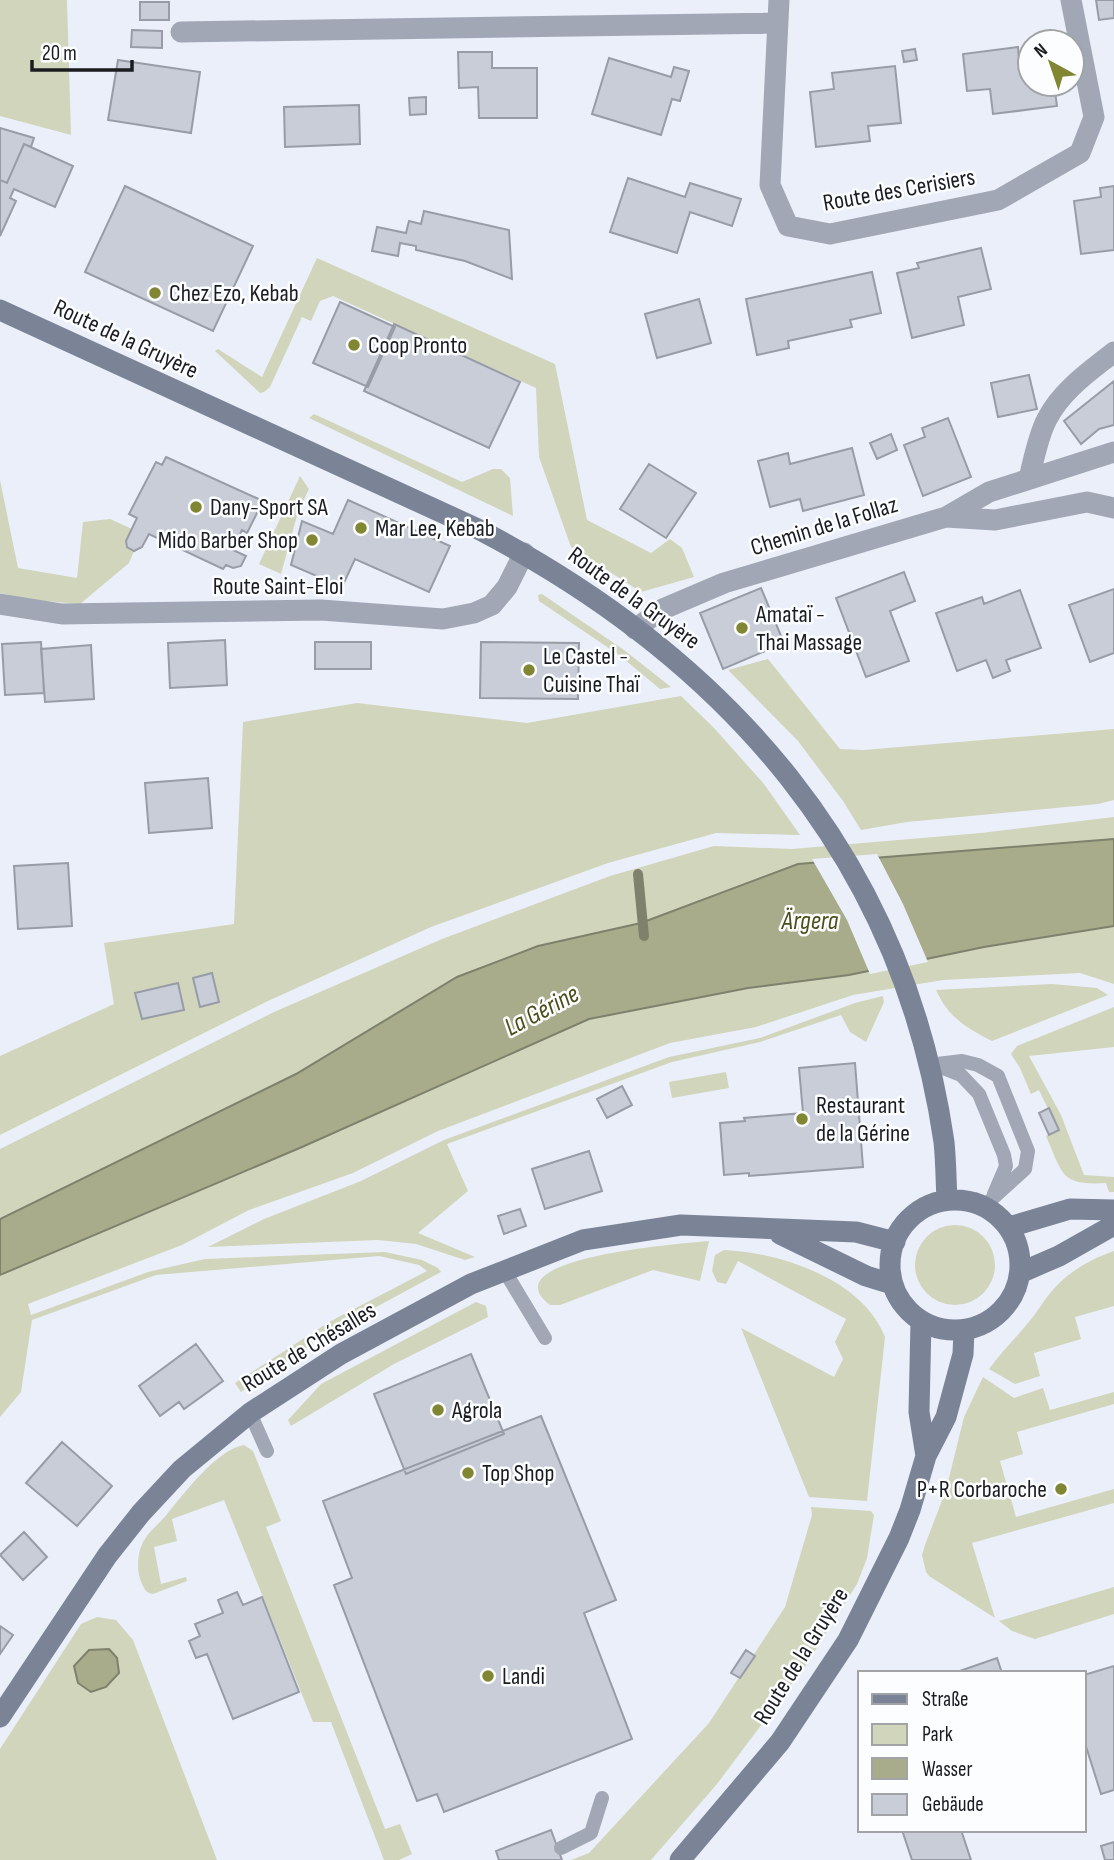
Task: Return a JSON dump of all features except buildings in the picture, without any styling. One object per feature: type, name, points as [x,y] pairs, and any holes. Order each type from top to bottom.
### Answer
[{"type":"main road","name":"Route de la Gruyère","points":[[0,310],[480,530],[524,553],[576,585],[658,644],[701,681],[771,754],[819,816],[863,889],[916,1017],[929,1065],[944,1144],[947,1200]]},
{"type":"main road","points":[[947,1200],[988,1201],[1009,1227],[1022,1256],[1022,1272],[1010,1299],[990,1319],[964,1330],[934,1327],[921,1321],[904,1306],[892,1284],[891,1254],[895,1242],[911,1218],[928,1206],[947,1200]]},
{"type":"main road","points":[[1009,1227],[1070,1209],[1114,1210]]},
{"type":"main road","name":"Route de Chésalles","points":[[0,1717],[107,1556],[141,1513],[182,1469],[250,1413],[341,1354],[471,1284],[583,1240],[681,1225],[856,1232],[895,1242]]},
{"type":"main road","points":[[1022,1272],[1059,1256],[1114,1225]]},
{"type":"main road","name":"Route de Chésalles","points":[[772,1230],[866,1276],[892,1284]]},
{"type":"main road","name":"Route de la Gruyère","points":[[921,1321],[919,1412],[926,1456]]},
{"type":"main road","name":"Route de la Gruyère","points":[[680,1860],[780,1742],[848,1640],[899,1538],[926,1456],[946,1417],[964,1354],[964,1330]]},
{"type":"street","name":"Route des Cerisiers","points":[[779,0],[770,185],[788,226],[830,234],[998,200],[1080,153],[1094,117],[1072,0]]},
{"type":"street","points":[[181,32],[777,23]]},
{"type":"street","points":[[1029,478],[1046,421],[1057,402],[1075,383],[1114,352]]},
{"type":"street","name":"Chemin de la Follaz","points":[[635,629],[663,609],[724,583],[946,517],[989,492],[1114,452]]},
{"type":"street","points":[[946,517],[995,520],[1087,502],[1114,508]]},
{"type":"street","name":"Route Saint-Eloi","points":[[0,604],[62,614],[320,610],[443,618],[474,613],[492,605],[507,587],[524,553]]},
{"type":"lane","points":[[929,1065],[962,1061],[978,1065],[998,1076],[1028,1151],[1025,1169],[1019,1177],[988,1201]]},
{"type":"lane","points":[[929,1065],[952,1070],[971,1084],[979,1094],[1006,1166],[988,1201]]},
{"type":"lane","points":[[505,1270],[545,1338]]},
{"type":"lane","points":[[250,1413],[267,1451]]},
{"type":"lane","points":[[561,1848],[591,1833],[602,1798]]},
{"type":"green space","points":[[0,0],[67,0],[71,135],[0,116]]},
{"type":"green space","points":[[317,258],[555,364],[587,520],[651,553],[670,539],[682,548],[694,577],[641,592],[571,547],[539,457],[536,388],[333,296],[320,301],[311,321],[302,317],[270,387],[260,393],[215,351],[218,349],[262,377]]},
{"type":"green space","points":[[314,414],[462,482],[493,469],[501,469],[510,478],[513,516],[309,418]]},
{"type":"green space","points":[[300,476],[309,489],[298,512],[281,574],[259,564]]},
{"type":"green space","points":[[0,480],[18,568],[77,578],[83,522],[110,519],[132,529],[126,541],[127,547],[134,551],[129,563],[80,604],[32,600],[0,593]]},
{"type":"green space","points":[[542,594],[624,650],[671,687],[660,689],[619,655],[539,601],[538,595]]},
{"type":"green space","points":[[768,659],[840,749],[864,750],[1114,729],[1114,800],[1098,804],[907,822],[861,830],[798,741],[728,670]]},
{"type":"green space","points":[[681,696],[764,784],[800,835],[716,833],[608,863],[431,927],[268,1001],[0,1135],[0,1056],[114,1004],[104,943],[234,924],[243,722],[357,703],[527,723]]},
{"type":"green space","points":[[1114,817],[1114,839],[641,923],[538,946],[457,977],[296,1074],[0,1219],[0,1149],[274,1012],[442,939],[610,876],[714,846],[792,849],[981,833]]},
{"type":"green space","points":[[1114,926],[1114,984],[1080,973],[943,980],[853,995],[756,1027],[670,1043],[438,1131],[353,1173],[249,1210],[182,1245],[28,1304],[31,1315],[148,1272],[205,1259],[385,1252],[422,1260],[441,1272],[328,1333],[241,1392],[235,1383],[329,1322],[427,1271],[419,1265],[379,1256],[156,1275],[32,1320],[21,1392],[0,1417],[0,1275],[302,1147],[589,1019],[748,988],[849,975],[984,947]]},
{"type":"green space","points":[[1052,984],[1097,988],[1108,995],[992,1041],[952,1015],[936,990]]},
{"type":"green space","points":[[883,996],[884,1002],[866,1042],[850,1032],[841,1015],[760,1042],[672,1062],[447,1144],[468,1191],[418,1233],[475,1257],[465,1260],[416,1244],[378,1240],[208,1247],[264,1219],[361,1181],[444,1140],[669,1057],[760,1038],[855,1003]]},
{"type":"green space","points":[[1114,1007],[1114,1047],[1029,1056],[1061,1115],[1084,1175],[1114,1177],[1114,1192],[1109,1192],[1106,1183],[1080,1182],[1065,1175],[1060,1168],[1046,1136],[1049,1134],[1049,1111],[1039,1090],[1031,1094],[1011,1054],[1017,1046]]},
{"type":"green space","points":[[726,1072],[729,1088],[672,1098],[669,1082]]},
{"type":"green space","points":[[955,1225],[970,1228],[983,1237],[992,1250],[995,1265],[992,1280],[983,1293],[970,1302],[955,1305],[940,1302],[927,1293],[918,1280],[915,1265],[918,1250],[927,1237],[940,1228]]},
{"type":"green space","points":[[709,1241],[700,1281],[653,1270],[560,1305],[550,1305],[538,1289],[545,1275],[567,1264],[633,1249]]},
{"type":"green space","points":[[724,1250],[770,1257],[818,1273],[858,1299],[874,1317],[885,1337],[867,1501],[809,1497],[741,1328],[834,1377],[843,1359],[835,1342],[846,1319],[738,1261],[726,1284],[717,1282],[712,1271],[715,1255]]},
{"type":"green space","points":[[1114,1251],[1114,1306],[1075,1317],[1081,1339],[1034,1353],[1040,1376],[1015,1384],[989,1369],[1061,1281],[1086,1263]]},
{"type":"green space","points":[[476,1302],[486,1306],[488,1317],[394,1364],[291,1426],[288,1420],[321,1384]]},
{"type":"green space","points":[[983,1377],[1014,1398],[1043,1388],[1050,1410],[1114,1392],[1114,1404],[1017,1432],[1023,1454],[1000,1461],[1016,1517],[1114,1489],[1114,1503],[972,1543],[995,1618],[929,1576],[922,1555],[946,1490],[964,1417]]},
{"type":"green space","points":[[244,1445],[253,1451],[281,1521],[266,1527],[385,1829],[400,1824],[412,1854],[399,1860],[384,1860],[331,1722],[313,1722],[224,1500],[172,1519],[177,1541],[154,1547],[161,1584],[186,1577],[187,1581],[153,1594],[146,1591],[140,1579],[139,1552],[148,1534],[213,1463],[223,1454]]},
{"type":"green space","points":[[811,1507],[871,1511],[874,1515],[867,1558],[857,1584],[806,1665],[717,1784],[651,1860],[571,1860],[589,1853],[709,1723],[785,1607],[812,1515]]},
{"type":"green space","points":[[1114,1587],[1114,1614],[1035,1639],[1012,1631],[999,1621]]},
{"type":"green space","points":[[97,1617],[116,1620],[133,1640],[217,1860],[0,1860],[0,1749],[81,1624]]},
{"type":"water","name":"Ärgera","points":[[1114,839],[1114,926],[984,947],[849,975],[748,988],[589,1019],[302,1147],[0,1275],[0,1219],[296,1074],[457,977],[538,946],[641,923],[798,864]]},
{"type":"water","points":[[109,1649],[117,1658],[119,1673],[106,1687],[91,1692],[78,1683],[74,1666],[89,1650]]},
{"type":"pier","points":[[877,854],[903,904],[928,962],[870,974],[847,920],[812,859]]},
{"type":"waterway","points":[[638,874],[644,936]]},
{"type":"place","name":"Chez Ezo, Kebab","points":[[155,293]]},
{"type":"place","name":"Coop Pronto","points":[[354,345]]},
{"type":"place","name":"Dany-Sport SA","points":[[196,507]]},
{"type":"place","name":"Mar Lee, Kebab","points":[[361,528]]},
{"type":"place","name":"Mido Barber Shop","points":[[312,540]]},
{"type":"place","name":"Amataï - Thai Massage","points":[[742,628]]},
{"type":"place","name":"Le Castel - Cuisine Thaï","points":[[529,670]]},
{"type":"place","name":"Restaurant de la Gérine","points":[[802,1119]]},
{"type":"place","name":"Agrola","points":[[438,1410]]},
{"type":"place","name":"Top Shop","points":[[468,1473]]},
{"type":"place","name":"P+R Corbaroche","points":[[1061,1489]]},
{"type":"place","name":"Landi","points":[[488,1676]]},
{"type":"water label","name":"La Gérine","points":[[542,1011]]}]
